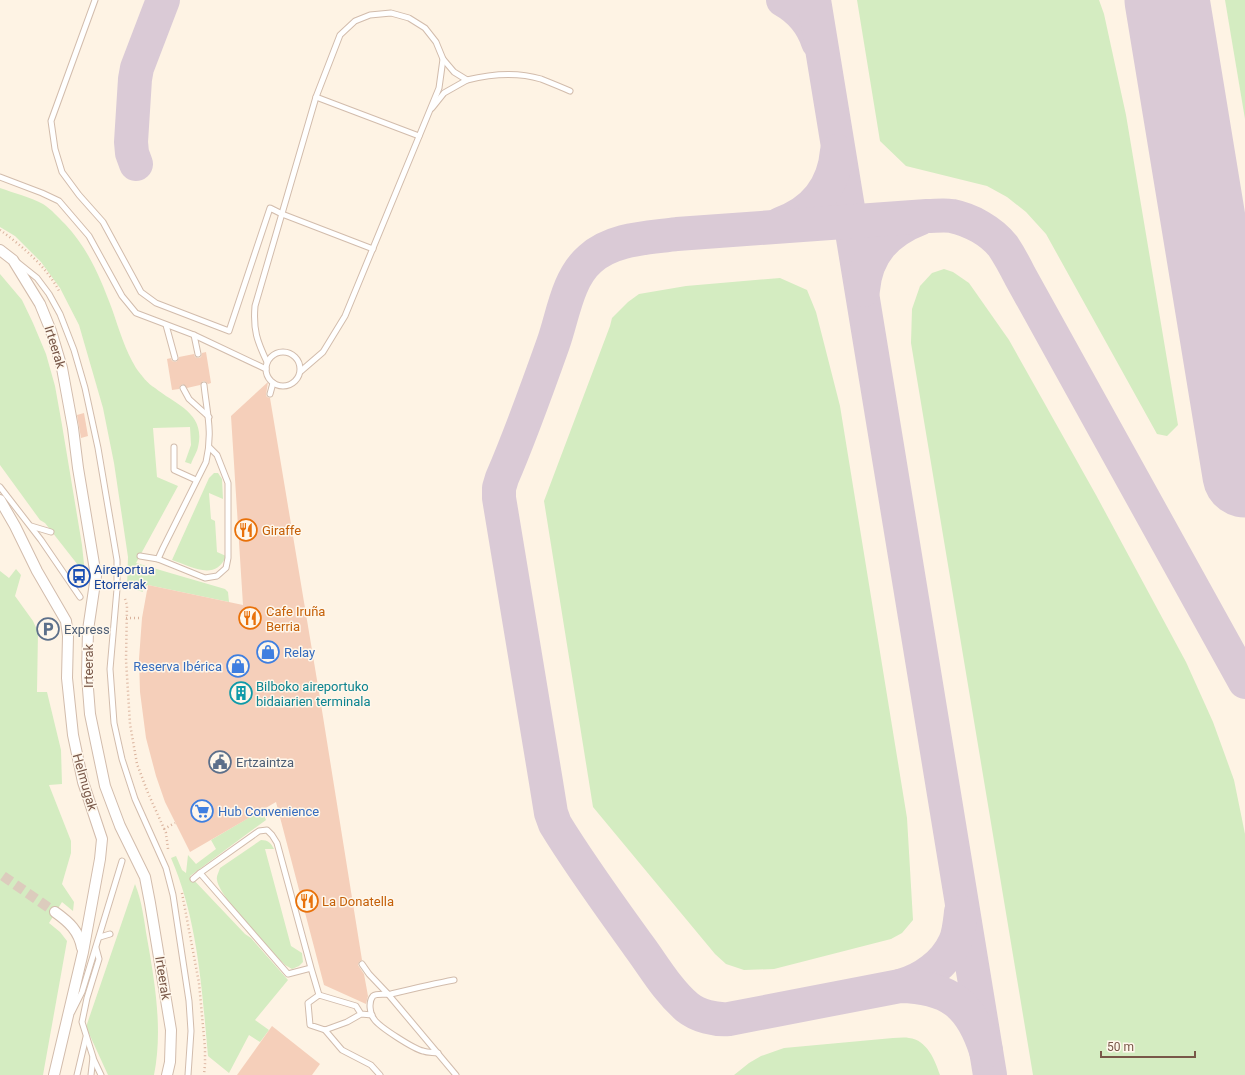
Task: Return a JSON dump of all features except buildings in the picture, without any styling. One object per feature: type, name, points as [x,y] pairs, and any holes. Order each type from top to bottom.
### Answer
[{"type":"street","points":[[0,250],[13,260]]},
{"type":"street","name":"Irteerak","points":[[13,260],[40,304],[51,331],[62,368],[96,576],[88,630],[87,676],[90,714],[105,786],[120,826],[145,878],[170,1030],[170,1062],[167,1075]]},
{"type":"street","name":"Helmugak","points":[[2,496],[37,571],[64,615],[68,627],[67,678],[73,736],[83,782],[102,839],[83,952],[54,1075]]},
{"type":"street","points":[[55,912],[69,922],[78,933],[83,952]]},
{"type":"lane","points":[[95,0],[51,121],[55,149],[62,172],[79,195],[103,222],[141,292],[156,303],[229,331],[270,208],[282,214],[373,248]]},
{"type":"lane","points":[[267,362],[254,324],[254,306],[316,97],[340,35],[355,22],[370,15],[390,13],[409,18],[425,28],[436,42],[443,59],[454,72],[467,80]]},
{"type":"lane","points":[[301,371],[300,363],[295,356],[288,352],[280,352],[272,355],[267,362],[267,374],[273,383],[282,386],[290,385],[297,379],[301,371],[323,352],[345,316],[439,88],[443,59]]},
{"type":"lane","points":[[429,112],[444,93],[467,80],[484,76],[509,74],[540,79],[570,92]]},
{"type":"lane","points":[[316,97],[420,136]]},
{"type":"lane","points":[[0,177],[59,201],[89,236],[122,296],[136,313],[194,335],[266,369]]},
{"type":"lane","points":[[13,260],[38,278],[50,294],[60,314],[74,350],[85,388],[98,448],[117,560],[117,589],[110,669],[114,722],[122,759],[135,799],[166,868],[173,895],[189,1001],[191,1031],[188,1075]]},
{"type":"lane","points":[[166,325],[174,358]]},
{"type":"lane","points":[[194,335],[198,354]]},
{"type":"lane","points":[[270,394],[273,383]]},
{"type":"lane","points":[[158,559],[206,462],[209,447],[209,417],[204,385]]},
{"type":"lane","points":[[183,388],[189,398],[209,417]]},
{"type":"lane","points":[[174,447],[174,470],[196,480]]},
{"type":"lane","points":[[140,556],[158,559],[205,578],[217,576],[226,568],[228,558],[228,483],[217,455],[209,447]]},
{"type":"lane","points":[[0,486],[2,496],[30,526],[80,597]]},
{"type":"lane","points":[[30,526],[51,532]]},
{"type":"lane","points":[[193,879],[259,832],[267,830],[277,843],[319,995]]},
{"type":"lane","points":[[67,1021],[82,992],[122,861]]},
{"type":"lane","points":[[200,873],[288,974],[311,968]]},
{"type":"lane","points":[[100,937],[110,934]]},
{"type":"lane","points":[[96,947],[99,959],[87,998],[82,1022],[93,1057],[101,1075]]},
{"type":"lane","points":[[362,964],[368,974],[388,994],[456,1075]]},
{"type":"lane","points":[[438,1053],[423,1052],[378,1024],[370,1010],[372,998],[376,995],[388,994],[454,980]]},
{"type":"lane","points":[[319,995],[356,1006],[361,1014]]},
{"type":"lane","points":[[319,995],[308,1003],[310,1025],[325,1030],[342,1050],[371,1065],[375,1072],[380,1075]]},
{"type":"lane","points":[[325,1030],[347,1022],[361,1014],[372,1015]]},
{"type":"lane","points":[[77,1075],[86,1037]]},
{"type":"lane","points":[[91,1075],[93,1057]]},
{"type":"path","points":[[126,618],[142,618]]},
{"type":"path","points":[[164,829],[175,823]]},
{"type":"green space","points":[[857,0],[1099,0],[1104,14],[1126,115],[1178,425],[1167,436],[1157,434],[1046,234],[1026,212],[1007,197],[987,186],[906,166],[880,141]]},
{"type":"green space","points":[[1225,0],[1245,0],[1245,119]]},
{"type":"green space","points":[[0,188],[43,204],[65,224],[81,244],[93,264],[112,309],[125,347],[136,368],[150,384],[187,411],[198,426],[198,447],[191,464],[185,462],[191,445],[190,427],[153,428],[157,477],[178,486],[136,563],[225,589],[228,592],[229,602],[148,585],[142,588],[143,592],[127,587],[128,557],[114,463],[103,408],[79,325],[60,288],[41,262],[15,236],[0,227]]},
{"type":"green space","points":[[944,269],[953,272],[969,283],[1009,340],[1096,495],[1186,662],[1213,722],[1234,780],[1245,834],[1245,1075],[1033,1075],[911,343],[912,309],[920,286],[932,273]]},
{"type":"green space","points":[[0,274],[22,300],[46,354],[55,386],[62,425],[82,545],[85,574],[45,523],[40,520],[0,465]]},
{"type":"green space","points":[[780,278],[807,290],[816,312],[840,406],[907,818],[913,920],[902,933],[891,939],[774,969],[744,970],[726,964],[715,954],[593,807],[544,501],[612,318],[628,302],[639,294],[686,286]]},
{"type":"green space","points":[[214,473],[218,473],[222,479],[223,499],[209,493],[211,519],[215,521],[217,552],[226,556],[222,564],[216,568],[202,570],[172,560],[209,478]]},
{"type":"green space","points":[[16,569],[21,575],[15,596],[33,621],[38,632],[37,692],[47,692],[61,750],[62,784],[49,785],[71,841],[71,853],[62,884],[74,902],[73,911],[62,902],[49,923],[60,932],[67,941],[43,1075],[0,1075],[0,571],[9,578]]},
{"type":"green space","points":[[262,810],[266,820],[190,876],[245,934],[251,938],[288,980],[255,1020],[269,1030],[260,1042],[249,1035],[229,1073],[208,1056],[201,981],[193,930],[180,882],[171,858],[176,856],[182,870],[186,873],[188,855],[196,864],[216,849],[211,840]]},
{"type":"green space","points":[[261,840],[269,842],[274,849],[265,849],[291,946],[302,953],[303,962],[299,966],[292,969],[285,965],[246,923],[226,898],[217,880],[220,868]]},
{"type":"green space","points":[[135,884],[142,911],[153,972],[158,1024],[157,1058],[154,1075],[108,1075],[86,1027]]},
{"type":"green space","points":[[893,1038],[909,1038],[921,1043],[933,1057],[940,1075],[734,1075],[761,1056],[784,1048]]},
{"type":"taxiway","points":[[136,164],[132,153],[131,142],[135,79],[137,68],[163,0]]},
{"type":"taxiway","points":[[783,0],[800,12],[809,23],[818,42]]},
{"type":"taxiway","points":[[814,0],[990,1075]]},
{"type":"taxiway","points":[[1153,0],[1184,100]]},
{"type":"taxiway","points":[[780,224],[803,213],[820,196],[827,187],[832,176],[837,151]]},
{"type":"taxiway","points":[[986,1051],[973,1021],[956,1001],[932,990],[917,987],[900,986],[729,1019],[712,1018],[696,1013],[687,1007],[673,993],[661,977],[585,870],[555,824],[551,813],[499,498],[499,488],[547,361],[571,287],[582,267],[599,252],[620,243],[643,238],[677,234],[927,216],[952,216],[973,223],[987,231],[1003,246],[1010,257],[1245,682]]},
{"type":"taxiway","points":[[863,290],[869,265],[880,245],[898,230],[921,218]]},
{"type":"taxiway","points":[[900,986],[917,980],[925,975],[939,964],[951,950],[959,927],[961,912]]},
{"type":"runway","points":[[1167,0],[1245,475]]},
{"type":"tunnel","points":[[3,876],[55,912]]},
{"type":"place","name":"Giraffe","points":[[246,530]]},
{"type":"place","name":"Aireportua Etorrerak","points":[[79,576]]},
{"type":"place","name":"Cafe Iruña Berria","points":[[250,618]]},
{"type":"place","name":"Express","points":[[48,629]]},
{"type":"place","name":"Relay","points":[[268,652]]},
{"type":"place","name":"Reserva Ibérica","points":[[238,666]]},
{"type":"place","name":"Bilboko aireportuko bidaiarien terminala","points":[[241,693]]},
{"type":"place","name":"Ertzaintza","points":[[220,762]]},
{"type":"place","name":"Hub Convenience","points":[[202,811]]},
{"type":"place","name":"La Donatella","points":[[307,901]]}]
